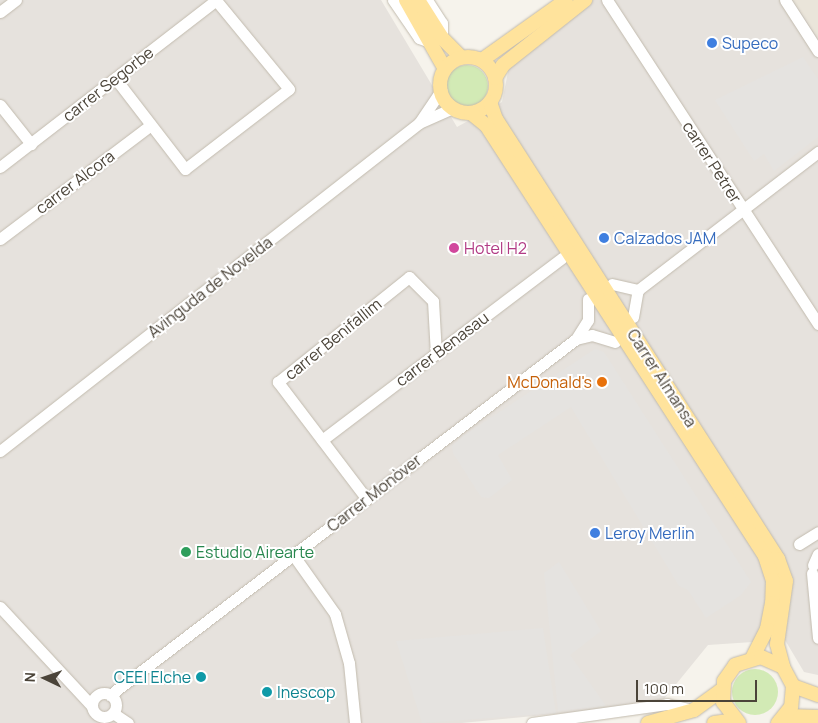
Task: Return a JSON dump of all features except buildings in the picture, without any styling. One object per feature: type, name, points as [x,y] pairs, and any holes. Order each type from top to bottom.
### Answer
[{"type":"main road","points":[[406,0],[438,41],[461,57],[482,60],[566,0]]},
{"type":"main road","points":[[418,0],[438,41],[445,69],[441,90],[453,108],[471,112],[490,102],[495,78],[503,64],[585,0]]},
{"type":"main road","points":[[445,69],[461,57]]},
{"type":"main road","points":[[482,60],[495,78]]},
{"type":"main road","name":"Carrer Almansa","points":[[490,102],[496,119],[778,559],[786,581],[777,644],[783,666],[793,686]]},
{"type":"main road","name":"Carrer Almansa","points":[[471,112],[486,125],[768,563],[772,603],[767,629],[753,657]]},
{"type":"main road","points":[[754,557],[768,563]]},
{"type":"main road","points":[[648,723],[694,710],[722,690],[729,672],[753,657],[769,658],[783,666]]},
{"type":"main road","points":[[818,695],[793,686],[782,719],[818,717]]},
{"type":"main road","points":[[714,723],[737,722],[722,690]]},
{"type":"street","points":[[0,12],[16,0]]},
{"type":"street","points":[[115,78],[185,169],[289,89],[216,0]]},
{"type":"street","name":"carrer Segorbe","points":[[0,168],[216,0]]},
{"type":"street","points":[[393,0],[419,38],[438,41],[442,23],[427,0]]},
{"type":"street","name":"carrer Petrer","points":[[607,0],[818,324]]},
{"type":"street","points":[[785,0],[818,51]]},
{"type":"street","name":"Avinguda de Novelda","points":[[419,123],[441,90]]},
{"type":"street","points":[[0,105],[31,144]]},
{"type":"street","name":"Avinguda de Novelda","points":[[0,451],[419,123],[453,108]]},
{"type":"street","name":"carrer Alcora","points":[[0,239],[151,125]]},
{"type":"street","points":[[633,317],[638,290],[818,152]]},
{"type":"street","name":"carrer Benasau","points":[[322,440],[562,258]]},
{"type":"street","name":"carrer Benifallim","points":[[366,498],[278,382],[409,277],[432,301],[436,354]]},
{"type":"street","points":[[612,284],[638,290]]},
{"type":"street","name":"Carrer Monòver","points":[[104,699],[294,556],[366,498],[576,339],[588,320],[588,299]]},
{"type":"street","points":[[576,339],[592,335],[615,342]]},
{"type":"street","points":[[799,544],[818,532]]},
{"type":"street","points":[[818,554],[813,569],[818,638]]},
{"type":"street","points":[[294,556],[335,614],[349,663],[355,723]]},
{"type":"street","points":[[0,607],[79,687],[104,699],[113,713],[128,723]]},
{"type":"street","points":[[104,699],[101,717],[113,713]]},
{"type":"street","points":[[532,723],[667,704],[694,710]]},
{"type":"shaded area","points":[[0,0],[381,0],[457,127],[502,102],[509,67],[592,0],[793,0],[818,38],[818,675],[804,672],[785,640],[708,645],[664,699],[605,709],[462,723],[0,723]]},
{"type":"shaded area","points":[[793,0],[818,0],[818,38],[799,9]]},
{"type":"shaded area","points":[[803,57],[818,79],[818,137],[774,171],[764,154],[754,161],[715,100]]},
{"type":"shaded area","points":[[595,349],[604,352],[751,582],[741,595],[706,618],[688,590],[679,586],[571,407],[498,455],[512,480],[489,498],[481,497],[453,453],[452,446],[463,436]]},
{"type":"shaded area","points":[[559,562],[601,631],[570,655],[606,706],[558,711],[544,573]]},
{"type":"shaded area","points":[[543,628],[556,713],[422,723],[396,641]]},
{"type":"green space","points":[[463,65],[471,65],[482,71],[488,86],[482,101],[471,107],[463,107],[452,101],[446,90],[446,82],[452,71]]},
{"type":"green space","points":[[751,669],[759,669],[768,673],[774,679],[778,692],[774,705],[768,711],[759,715],[751,715],[742,711],[736,705],[732,696],[732,688],[736,679],[742,673]]},
{"type":"place","name":"Supeco","points":[[712,43]]},
{"type":"place","name":"Calzados JAM","points":[[604,238]]},
{"type":"place","name":"Hotel H2","points":[[454,248]]},
{"type":"place","name":"McDonald's","points":[[602,382]]},
{"type":"place","name":"Leroy Merlin","points":[[595,533]]},
{"type":"place","name":"Estudio Airearte","points":[[186,552]]},
{"type":"place","name":"CEEI Elche","points":[[201,677]]},
{"type":"place","name":"Inescop","points":[[267,692]]}]
